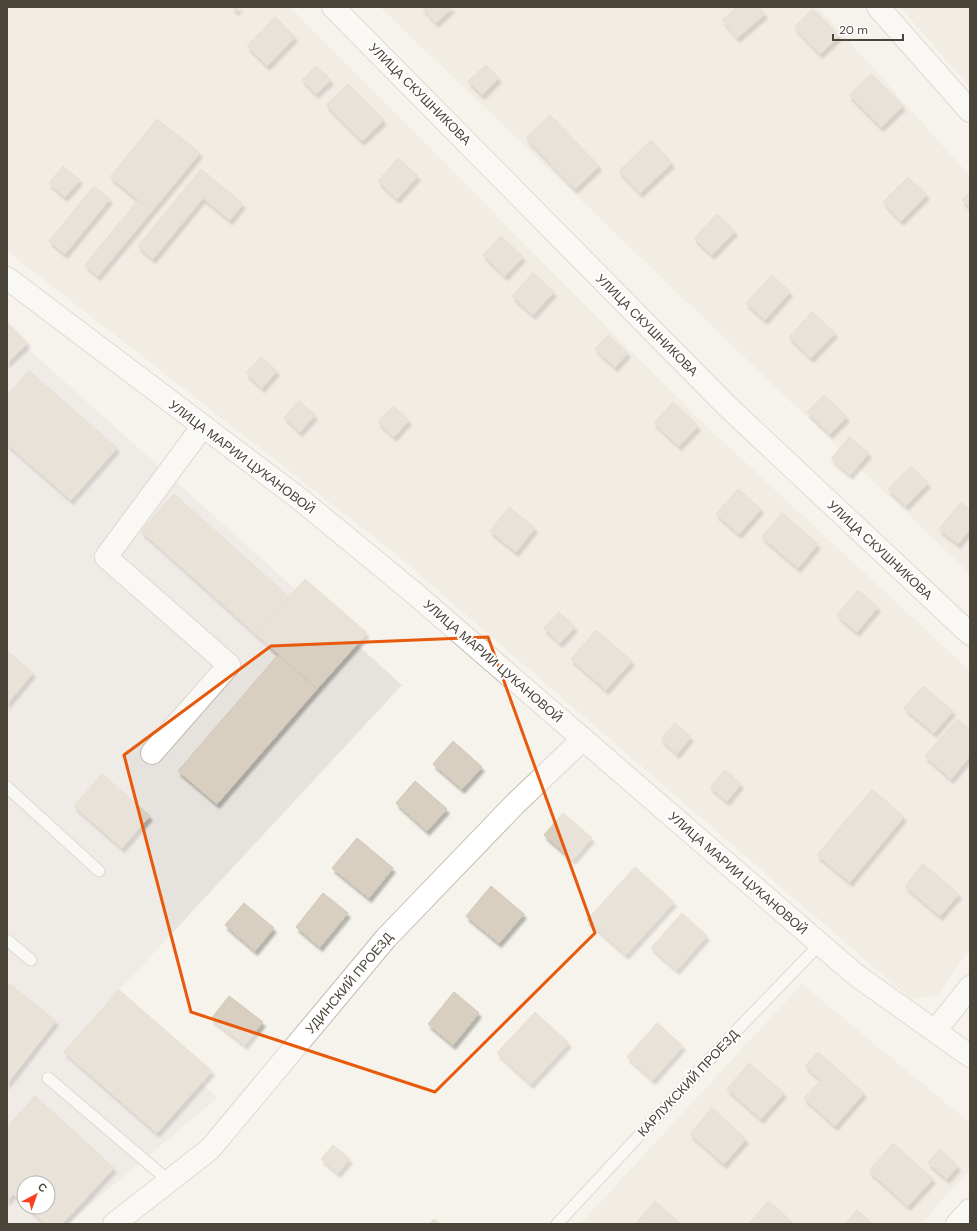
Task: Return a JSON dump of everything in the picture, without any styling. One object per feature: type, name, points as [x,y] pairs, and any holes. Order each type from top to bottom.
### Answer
[{"type":"street","name":"УЛИЦА СКУШНИКОВА","points":[[333,7],[727,406],[970,634]]},
{"type":"street","points":[[878,7],[970,111]]},
{"type":"street","name":"УЛИЦА МАРИИ ЦУКАНОВОЙ","points":[[7,278],[301,500],[414,593],[856,975],[970,1056]]},
{"type":"street","points":[[152,752],[229,665],[106,557],[203,426]]},
{"type":"street","name":"УДИНСКИЙ ПРОЕЗД","points":[[114,1224],[210,1148],[386,938],[516,803],[583,739]]},
{"type":"street","points":[[935,1031],[970,987]]},
{"type":"street","points":[[957,1224],[970,1210]]},
{"type":"lane","points":[[7,787],[99,870]]},
{"type":"lane","points":[[7,940],[31,960]]},
{"type":"lane","name":"КАРЛУКСКИЙ ПРОЕЗД","points":[[557,1224],[737,1030],[820,944]]},
{"type":"lane","points":[[48,1078],[169,1181]]},
{"type":"highlighted area","points":[[488,637],[595,933],[435,1092],[191,1012],[124,755],[271,646]]},
{"type":"shaded area","points":[[7,7],[290,7],[691,412],[970,671],[970,949],[938,994],[912,1000],[397,555],[7,251]]},
{"type":"shaded area","points":[[380,7],[818,7],[970,176],[970,574]]},
{"type":"shaded area","points":[[900,7],[970,7],[970,87]]},
{"type":"shaded area","points":[[7,330],[402,685],[112,998],[217,1098],[67,1224],[7,1224]]},
{"type":"shaded area","points":[[802,984],[970,1123],[970,1169],[921,1224],[580,1224]]},
{"type":"building","points":[[232,7],[240,7],[236,11]]},
{"type":"building","points":[[422,7],[453,7],[436,23]]},
{"type":"building","points":[[737,7],[759,7],[765,14],[737,38],[722,20]]},
{"type":"building","points":[[813,9],[839,36],[820,54],[794,27]]},
{"type":"building","points":[[275,17],[295,37],[267,66],[247,46]]},
{"type":"building","points":[[486,65],[499,78],[482,95],[468,81]]},
{"type":"building","points":[[316,66],[331,80],[316,94],[302,80]]},
{"type":"building","points":[[871,74],[903,106],[881,127],[849,95]]},
{"type":"building","points":[[348,84],[384,120],[362,141],[326,105]]},
{"type":"building","points":[[550,115],[599,166],[575,189],[526,138]]},
{"type":"building","points":[[157,119],[200,153],[152,211],[110,177]]},
{"type":"building","points":[[651,140],[672,163],[640,193],[619,171]]},
{"type":"building","points":[[398,158],[418,176],[397,199],[378,181]]},
{"type":"building","points":[[63,166],[80,180],[65,197],[49,183]]},
{"type":"building","points":[[201,169],[243,204],[230,220],[203,198],[153,259],[138,246]]},
{"type":"building","points":[[908,177],[927,195],[901,221],[883,202]]},
{"type":"building","points":[[94,186],[110,199],[65,254],[49,241]]},
{"type":"building","points":[[970,193],[970,208],[962,200]]},
{"type":"building","points":[[138,200],[152,211],[98,276],[85,265]]},
{"type":"building","points":[[717,214],[735,231],[712,255],[694,238]]},
{"type":"building","points":[[501,236],[523,257],[505,276],[483,255]]},
{"type":"building","points":[[533,273],[554,292],[533,315],[512,296]]},
{"type":"building","points":[[772,275],[790,292],[765,320],[746,303]]},
{"type":"building","points":[[812,312],[835,333],[811,358],[789,337]]},
{"type":"building","points":[[7,322],[28,343],[7,363]]},
{"type":"building","points":[[608,335],[628,353],[615,367],[595,349]]},
{"type":"building","points":[[261,357],[277,371],[262,388],[246,373]]},
{"type":"building","points":[[29,371],[117,448],[71,500],[7,444],[7,395]]},
{"type":"building","points":[[824,395],[847,417],[830,434],[807,412]]},
{"type":"building","points":[[299,401],[315,415],[300,432],[284,417]]},
{"type":"building","points":[[673,402],[698,426],[679,446],[654,423]]},
{"type":"building","points":[[393,406],[409,420],[394,437],[378,422]]},
{"type":"building","points":[[849,437],[869,453],[850,475],[831,459]]},
{"type":"building","points":[[911,466],[928,483],[906,506],[888,489]]},
{"type":"building","points":[[738,489],[761,509],[739,534],[716,514]]},
{"type":"building","points":[[174,494],[289,597],[256,634],[141,531]]},
{"type":"building","points":[[961,502],[970,510],[970,529],[958,544],[939,529]]},
{"type":"building","points":[[509,507],[535,528],[516,552],[490,531]]},
{"type":"building","points":[[782,513],[818,544],[798,568],[762,537]]},
{"type":"building","points":[[305,579],[367,633],[317,689],[256,634]]},
{"type":"building","points":[[858,590],[878,607],[857,632],[837,615]]},
{"type":"building","points":[[559,612],[575,627],[560,643],[544,628]]},
{"type":"building","points":[[596,630],[632,661],[606,690],[571,659]]},
{"type":"building","points":[[7,651],[33,673],[7,704]]},
{"type":"building","points":[[278,655],[317,689],[217,804],[178,771]]},
{"type":"building","points":[[923,686],[953,711],[934,733],[904,708]]},
{"type":"building","points":[[957,719],[970,730],[970,756],[951,779],[925,756]]},
{"type":"building","points":[[675,723],[691,737],[677,754],[661,739]]},
{"type":"building","points":[[453,741],[482,767],[462,789],[433,764]]},
{"type":"building","points":[[725,770],[741,784],[727,801],[710,787]]},
{"type":"building","points":[[102,774],[150,816],[122,848],[74,806]]},
{"type":"building","points":[[415,781],[447,809],[427,831],[396,803]]},
{"type":"building","points":[[872,789],[904,817],[850,882],[817,855]]},
{"type":"building","points":[[563,813],[592,838],[573,860],[544,835]]},
{"type":"building","points":[[357,838],[393,868],[369,898],[332,868]]},
{"type":"building","points":[[923,864],[959,894],[940,916],[905,886]]},
{"type":"building","points":[[635,867],[674,902],[626,955],[587,920]]},
{"type":"building","points":[[491,886],[524,914],[499,943],[466,916]]},
{"type":"building","points":[[323,893],[348,913],[320,947],[296,927]]},
{"type":"building","points":[[244,903],[274,928],[255,951],[225,925]]},
{"type":"building","points":[[682,913],[707,936],[677,970],[651,948]]},
{"type":"building","points":[[7,982],[56,1021],[7,1084]]},
{"type":"building","points":[[119,990],[212,1071],[157,1133],[64,1052]]},
{"type":"building","points":[[454,992],[479,1013],[453,1045],[428,1024]]},
{"type":"building","points":[[229,996],[263,1022],[245,1045],[211,1019]]},
{"type":"building","points":[[535,1012],[569,1043],[531,1084],[497,1053]]},
{"type":"building","points":[[657,1023],[683,1046],[653,1080],[627,1057]]},
{"type":"building","points":[[818,1052],[864,1093],[835,1126],[804,1098],[821,1080],[805,1066]]},
{"type":"building","points":[[749,1063],[784,1093],[761,1119],[727,1089]]},
{"type":"building","points":[[35,1096],[114,1168],[62,1224],[46,1224],[36,1215],[56,1215],[56,1175],[16,1175],[16,1196],[7,1188],[7,1127]]},
{"type":"building","points":[[712,1108],[746,1139],[724,1164],[690,1134]]},
{"type":"building","points":[[893,1143],[933,1179],[908,1206],[869,1171]]},
{"type":"building","points":[[333,1145],[350,1159],[338,1173],[321,1159]]},
{"type":"building","points":[[940,1149],[958,1166],[947,1179],[928,1163]]},
{"type":"building","points":[[7,1188],[13,1194],[7,1201]]},
{"type":"building","points":[[655,1201],[681,1224],[635,1224]]},
{"type":"building","points":[[769,1201],[792,1222],[791,1224],[748,1224]]},
{"type":"building","points":[[857,1210],[873,1224],[845,1224]]},
{"type":"building","points":[[434,1219],[440,1224],[429,1224]]}]
